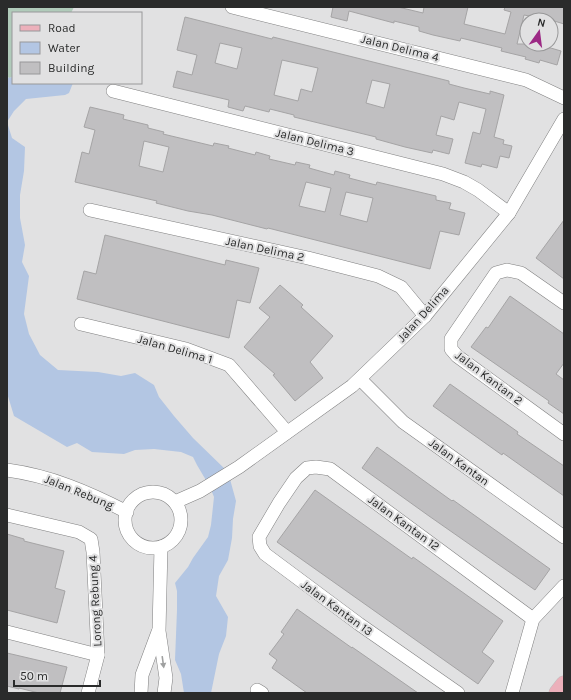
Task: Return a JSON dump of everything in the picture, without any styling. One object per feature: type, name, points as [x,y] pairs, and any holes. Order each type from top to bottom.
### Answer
[{"type":"main road","points":[[557,693],[564,684]]},
{"type":"street","name":"Jalan Delima 4","points":[[232,7],[526,80],[564,98]]},
{"type":"street","name":"Jalan Delima 3","points":[[113,91],[443,174],[464,182],[478,190],[509,213]]},
{"type":"street","name":"Jalan Delima","points":[[175,502],[200,490],[239,467],[352,386],[425,316],[509,213],[564,119]]},
{"type":"street","name":"Jalan Delima 2","points":[[90,210],[308,258],[378,276],[401,288],[425,316]]},
{"type":"street","name":"Jalan Kantan 2","points":[[564,303],[521,273],[507,270],[496,273],[451,339],[451,348],[457,356],[564,434]]},
{"type":"street","name":"Jalan Delima 1","points":[[81,324],[186,349],[228,365],[287,432]]},
{"type":"street","name":"Jalan Kantan","points":[[360,379],[403,422],[564,537]]},
{"type":"street","name":"Jalan Kantan 12","points":[[278,504],[296,478],[307,468],[316,467],[330,469],[533,618]]},
{"type":"street","name":"Jalan Rebung","points":[[7,470],[58,481],[97,496],[127,512]]},
{"type":"street","points":[[148,493],[158,493],[167,496],[175,502],[180,510],[180,528],[170,543],[161,547],[153,548],[144,546],[131,536],[127,528],[127,512],[132,503],[139,496],[148,493]]},
{"type":"street","name":"Jalan Kantan 13","points":[[278,504],[259,537],[260,546],[264,554],[458,693]]},
{"type":"street","name":"Lorong Rebung 4","points":[[7,515],[78,532],[90,539],[93,552],[98,655]]},
{"type":"street","points":[[161,547],[159,630],[166,678],[164,693]]},
{"type":"street","points":[[512,693],[533,618],[564,586]]},
{"type":"street","points":[[141,693],[142,675],[159,630]]},
{"type":"street","points":[[7,632],[98,655],[88,693]]},
{"type":"green space","points":[[7,7],[74,7],[72,12],[12,12],[12,77],[7,77]]},
{"type":"water","points":[[7,77],[12,77],[12,84],[73,84],[69,93],[65,95],[26,99],[14,111],[7,122]]},
{"type":"water","points":[[7,122],[12,138],[25,147],[24,171],[20,195],[20,218],[25,245],[22,262],[29,276],[24,314],[29,334],[40,355],[58,370],[98,372],[121,376],[135,373],[154,385],[159,397],[174,416],[193,438],[228,472],[236,501],[228,560],[219,576],[216,596],[228,617],[226,636],[219,654],[211,693],[184,693],[181,674],[175,660],[177,591],[175,583],[188,567],[208,537],[214,497],[193,457],[181,452],[154,449],[135,450],[124,454],[92,452],[77,443],[67,447],[14,416],[7,393]]},
{"type":"building","points":[[333,7],[398,7],[423,13],[424,7],[468,7],[464,24],[505,34],[511,12],[504,10],[505,7],[564,7],[564,24],[559,22],[559,12],[519,12],[519,36],[517,44],[519,44],[519,52],[561,51],[557,65],[540,60],[539,63],[525,59],[526,57],[501,51],[502,48],[461,38],[460,41],[433,35],[419,31],[419,27],[394,21],[394,23],[349,11],[347,21],[331,17]]},
{"type":"building","points":[[185,17],[272,39],[273,37],[449,81],[449,84],[464,88],[490,94],[490,91],[504,95],[494,137],[504,140],[503,144],[512,146],[509,158],[500,156],[497,168],[482,164],[481,167],[465,163],[473,132],[480,134],[486,109],[459,102],[454,120],[441,116],[436,135],[453,139],[449,154],[433,150],[432,153],[376,139],[376,137],[294,117],[294,115],[270,109],[269,112],[245,106],[243,111],[228,107],[229,100],[173,87],[177,71],[192,75],[197,55],[177,50]],"holes":[[[220,43],[242,48],[237,69],[215,63]],[[282,60],[318,68],[312,92],[301,89],[298,101],[274,95]],[[372,80],[390,84],[384,108],[366,103]]]},
{"type":"building","points":[[90,107],[124,115],[123,119],[148,125],[148,128],[164,132],[163,134],[213,146],[214,143],[229,146],[228,148],[255,155],[256,152],[270,156],[269,159],[295,165],[296,162],[310,165],[309,168],[334,175],[335,171],[350,175],[349,178],[376,185],[377,182],[436,196],[436,200],[451,203],[449,209],[465,213],[459,235],[440,231],[430,269],[268,228],[188,211],[156,203],[157,201],[75,182],[82,152],[89,154],[95,130],[84,127]],"holes":[[[144,141],[169,147],[163,172],[139,166]],[[306,182],[331,188],[325,212],[299,206]],[[346,192],[373,198],[367,222],[340,215]]]},
{"type":"building","points":[[564,220],[564,279],[536,258]]},
{"type":"building","points":[[105,235],[225,265],[226,260],[259,268],[250,303],[237,300],[229,338],[77,299],[84,271],[96,274]]},
{"type":"building","points":[[280,285],[303,305],[301,307],[333,336],[310,362],[323,378],[295,401],[273,375],[275,374],[244,347],[270,317],[259,308]]},
{"type":"building","points":[[510,296],[564,334],[564,363],[556,374],[564,380],[564,414],[548,403],[549,401],[471,347],[486,327],[488,328]]},
{"type":"building","points":[[450,384],[518,432],[517,434],[564,466],[564,496],[503,453],[502,455],[433,406]]},
{"type":"building","points":[[377,447],[550,569],[535,590],[362,468]]},
{"type":"building","points":[[315,490],[503,621],[482,652],[494,661],[478,684],[277,542]]},
{"type":"building","points":[[7,534],[24,539],[24,541],[64,551],[55,588],[65,591],[57,623],[7,610]]},
{"type":"building","points":[[297,609],[418,693],[307,693],[272,668],[277,660],[269,654],[284,634],[281,632]]},
{"type":"building","points":[[7,653],[67,667],[60,693],[39,693],[7,686]]}]
